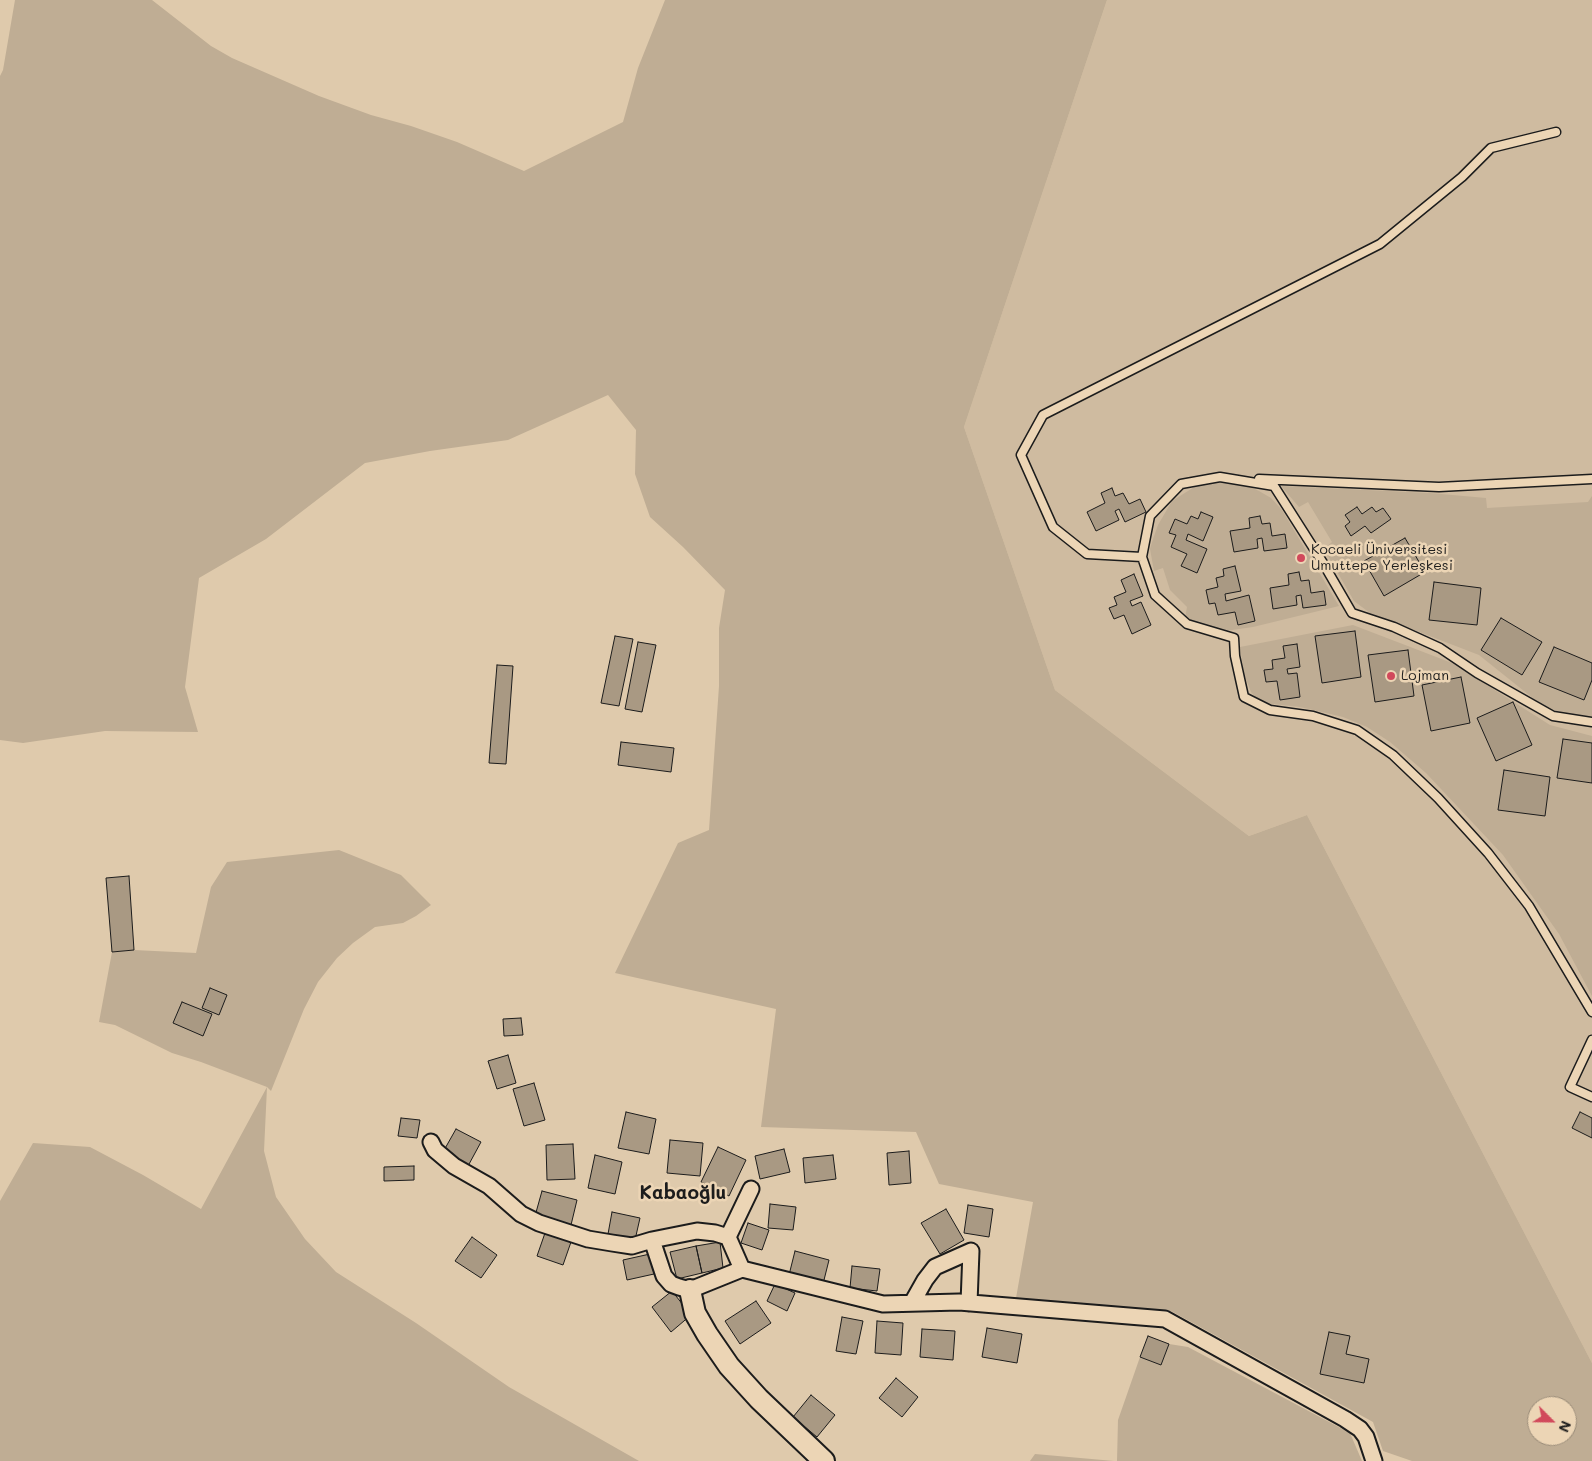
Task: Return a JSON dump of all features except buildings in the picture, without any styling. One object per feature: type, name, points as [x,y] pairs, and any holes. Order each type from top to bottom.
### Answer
[{"type":"street","points":[[431,1142],[435,1150],[454,1166],[489,1186],[521,1214],[539,1223],[588,1239],[632,1246],[697,1230],[715,1233],[728,1237],[742,1268]]},
{"type":"street","points":[[728,1237],[751,1188]]},
{"type":"street","points":[[652,1240],[664,1276],[671,1284],[690,1290],[742,1268],[883,1304],[969,1303],[1165,1320],[1360,1429],[1366,1437],[1374,1461]]},
{"type":"street","points":[[912,1303],[925,1280],[936,1267],[971,1251],[969,1303]]},
{"type":"street","points":[[690,1290],[695,1313],[729,1366],[759,1399],[824,1461]]},
{"type":"lane","points":[[1142,557],[1088,554],[1054,527],[1021,455],[1043,415],[1380,244],[1462,177],[1491,148],[1556,132]]},
{"type":"lane","points":[[1220,477],[1274,486],[1323,563],[1352,614],[1394,627],[1440,648],[1553,716],[1592,722]]},
{"type":"lane","points":[[1592,479],[1439,486],[1220,477],[1181,484],[1162,503],[1150,516],[1142,557],[1155,595],[1187,624],[1234,638],[1235,656],[1244,697],[1270,710],[1313,716],[1357,730],[1393,754],[1438,798],[1488,853],[1529,906],[1592,1012]]},
{"type":"lane","points":[[1592,1040],[1570,1087],[1592,1097]]},
{"type":"shaded area","points":[[15,0],[152,0],[211,46],[232,58],[319,96],[371,115],[457,142],[524,171],[623,122],[638,68],[665,0],[1107,0],[964,427],[1055,690],[1249,836],[1307,815],[1592,1363],[1592,1461],[1412,1461],[1383,1451],[1373,1422],[1171,1311],[1016,1298],[1033,1202],[939,1184],[916,1132],[761,1127],[776,1009],[615,973],[678,843],[709,830],[719,686],[719,628],[725,590],[683,547],[650,517],[635,474],[636,430],[608,395],[508,440],[430,451],[365,463],[266,539],[199,578],[185,687],[198,732],[105,731],[23,743],[0,740],[0,76],[3,70]]},
{"type":"shaded area","name":"Kocaeli Üniversitesi Umuttepe Yerleşkesi","points":[[1107,0],[1592,0],[1592,1363],[1307,815],[1249,836],[1055,690],[964,427]]},
{"type":"shaded area","points":[[1224,481],[1248,486],[1271,498],[1282,510],[1339,606],[1253,627],[1225,631],[1185,618],[1187,607],[1170,590],[1163,568],[1154,571],[1150,549],[1158,525],[1172,501],[1196,486]]},
{"type":"shaded area","points":[[1281,486],[1430,493],[1486,498],[1487,508],[1588,502],[1592,496],[1592,718],[1566,715],[1539,703],[1479,655],[1370,613],[1354,601],[1324,549],[1332,542],[1308,502],[1299,507]]},
{"type":"shaded area","points":[[1353,625],[1452,663],[1550,725],[1592,736],[1592,996],[1559,934],[1503,855],[1426,773],[1390,742],[1367,727],[1343,717],[1326,713],[1300,707],[1264,703],[1251,692],[1244,674],[1240,647]]},
{"type":"shaded area","points":[[339,850],[401,875],[431,905],[403,923],[375,927],[353,943],[337,958],[318,982],[304,1009],[271,1091],[267,1087],[172,1053],[115,1025],[99,1022],[112,952],[134,950],[196,953],[211,887],[227,862]]},
{"type":"shaded area","points":[[267,1087],[264,1151],[276,1197],[305,1239],[336,1272],[416,1323],[509,1387],[639,1461],[0,1461],[0,1201],[33,1143],[90,1147],[201,1209]]},
{"type":"shaded area","points":[[1169,1344],[1188,1347],[1350,1433],[1362,1461],[1117,1461],[1118,1420],[1140,1357],[1161,1365]]},
{"type":"shaded area","points":[[1035,1454],[1114,1461],[1030,1461]]},
{"type":"place","name":"Kocaeli Üniversitesi Umuttepe Yerleşkesi","points":[[1301,558]]},
{"type":"place","name":"Lojman","points":[[1391,676]]},
{"type":"district","name":"Kabaoğlu","points":[[683,1193]]}]
